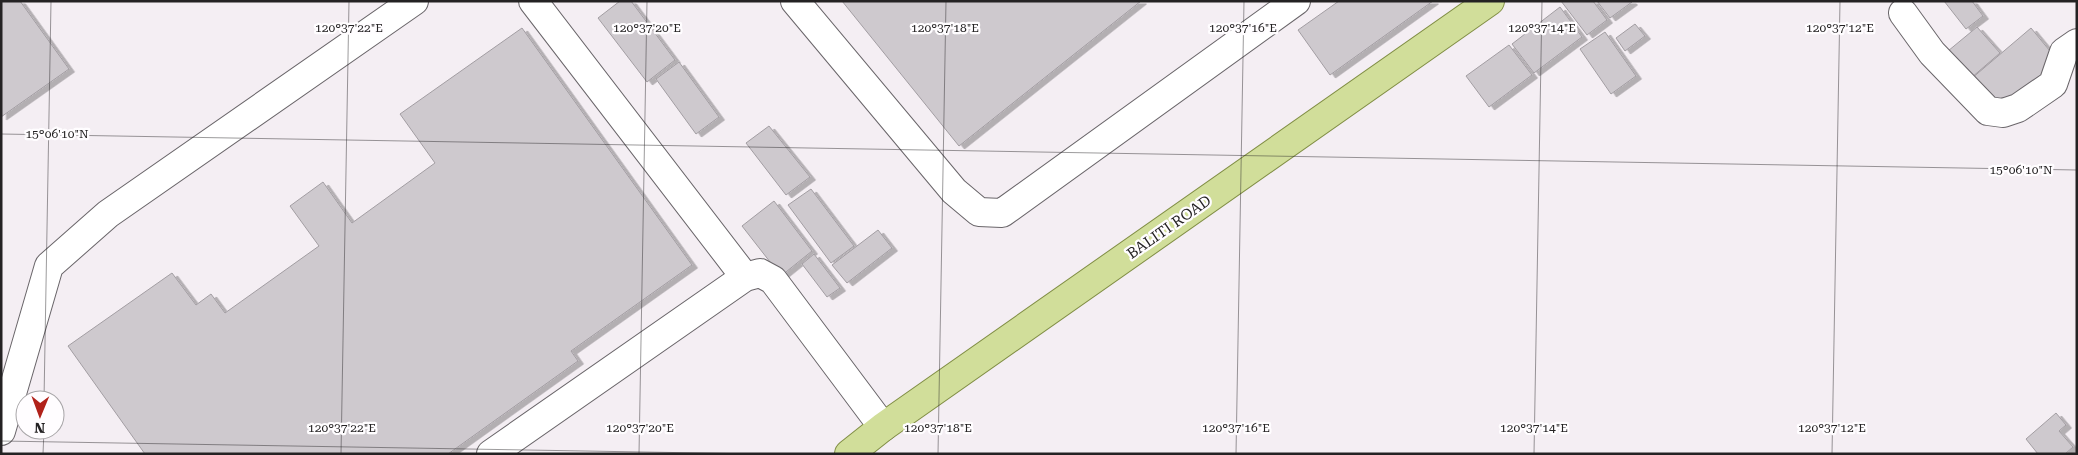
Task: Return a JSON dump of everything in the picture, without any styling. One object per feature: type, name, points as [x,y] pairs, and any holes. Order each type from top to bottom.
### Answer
[{"type":"main road","name":"BALITI ROAD","points":[[849,454],[883,427],[1490,1]]},
{"type":"lane","points":[[1,431],[49,266],[108,214],[414,1]]},
{"type":"lane","points":[[533,1],[745,276]]},
{"type":"lane","points":[[794,1],[954,191],[979,212],[1002,212],[1296,1]]},
{"type":"lane","points":[[1903,13],[1932,53],[1988,111],[2003,114],[2018,108],[2053,84],[2064,52],[2077,43]]},
{"type":"lane","points":[[491,454],[745,276],[760,273],[773,280],[883,427]]},
{"type":"building","points":[[1,1],[20,1],[69,69],[1,117]]},
{"type":"building","points":[[620,1],[631,1],[675,60],[647,82],[598,18]]},
{"type":"building","points":[[842,1],[1141,1],[959,146]]},
{"type":"building","points":[[1339,1],[1433,1],[1330,75],[1298,30]]},
{"type":"building","points":[[1561,1],[1593,1],[1607,20],[1587,35]]},
{"type":"building","points":[[1597,1],[1631,1],[1632,2],[1610,18]]},
{"type":"building","points":[[1944,1],[1972,1],[1983,16],[1966,29]]},
{"type":"building","points":[[1560,7],[1582,37],[1534,73],[1512,44]]},
{"type":"building","points":[[1635,24],[1645,36],[1625,51],[1616,38]]},
{"type":"building","points":[[1977,27],[2000,53],[1971,78],[1948,51]]},
{"type":"building","points":[[522,28],[692,265],[571,351],[578,361],[448,454],[145,454],[68,346],[172,273],[196,305],[211,294],[225,313],[319,246],[290,206],[323,182],[352,223],[435,163],[400,114]]},
{"type":"building","points":[[2031,28],[2059,62],[2000,112],[1971,79]]},
{"type":"building","points":[[1605,32],[1636,76],[1611,94],[1580,49]]},
{"type":"building","points":[[1509,45],[1532,75],[1489,107],[1466,76]]},
{"type":"building","points":[[679,62],[719,117],[696,134],[656,79]]},
{"type":"building","points":[[769,126],[810,177],[786,195],[746,143]]},
{"type":"building","points":[[811,189],[854,246],[831,263],[788,205]]},
{"type":"building","points":[[774,201],[812,251],[781,276],[742,226]]},
{"type":"building","points":[[878,230],[892,248],[847,283],[832,265]]},
{"type":"building","points":[[814,254],[840,288],[827,297],[802,264]]},
{"type":"building","points":[[2056,413],[2066,425],[2059,431],[2073,447],[2065,454],[2038,454],[2026,439]]}]
